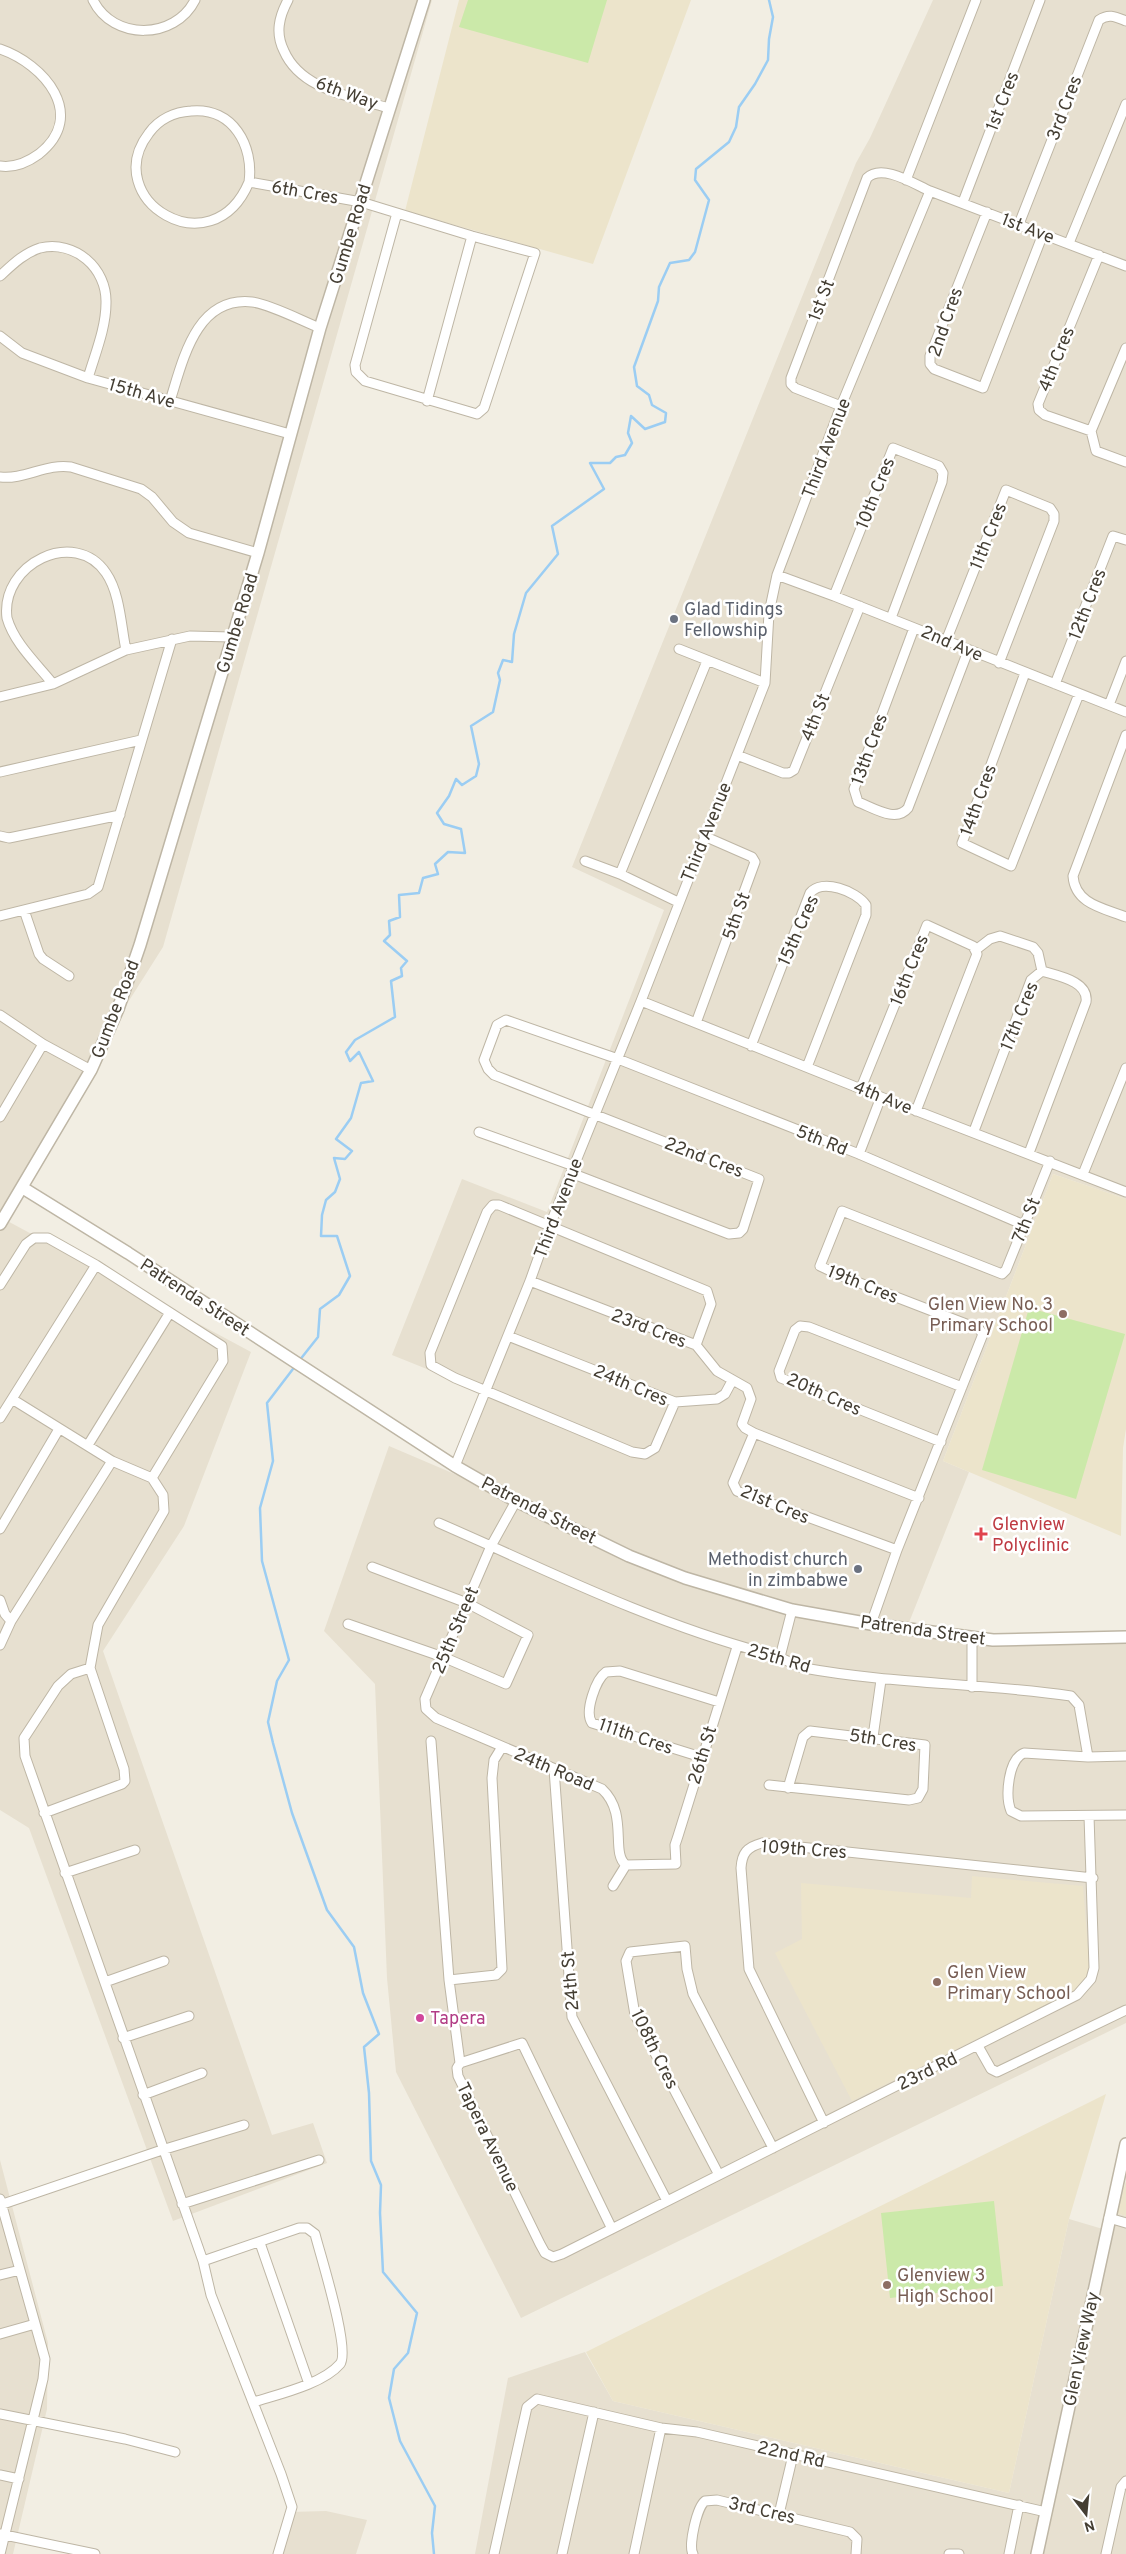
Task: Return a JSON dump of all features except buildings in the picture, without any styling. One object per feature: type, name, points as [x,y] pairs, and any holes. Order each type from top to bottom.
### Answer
[{"type":"street","points":[[93,0],[104,15],[116,24],[129,29],[144,31],[159,29],[173,24],[185,15],[195,0]]},
{"type":"street","name":"6th Way","points":[[288,0],[280,14],[278,27],[280,44],[294,70],[320,87],[388,108]]},
{"type":"street","name":"Gumbe Road","points":[[0,1224],[91,1070],[118,1009],[140,945],[258,553],[320,328],[361,202],[388,108],[424,0]]},
{"type":"street","points":[[906,180],[976,0]]},
{"type":"street","name":"1st Cres","points":[[963,202],[1040,0]]},
{"type":"street","name":"3rd Cres","points":[[1018,224],[1099,20],[1105,15],[1112,15],[1126,21]]},
{"type":"street","points":[[0,48],[11,52],[36,68],[49,80],[59,104],[60,115],[50,143],[44,150],[21,164],[0,166]]},
{"type":"street","points":[[1069,243],[1126,104]]},
{"type":"street","name":"6th Cres","points":[[194,110],[208,112],[222,118],[234,127],[243,139],[249,152],[251,167],[249,182],[239,201],[222,216],[208,222],[194,224],[179,222],[153,208],[144,196],[137,175],[138,153],[144,139],[153,127],[165,118],[179,112],[194,110]]},
{"type":"street","name":"1st Ave","points":[[880,172],[906,180],[930,191],[963,202],[1126,266]]},
{"type":"street","name":"1st St","points":[[841,406],[795,388],[791,384],[791,378],[867,178],[872,173],[880,172]]},
{"type":"street","name":"6th Cres","points":[[249,182],[361,202],[472,236],[536,253],[484,408],[477,414],[472,414],[427,400]]},
{"type":"street","name":"Third Avenue","points":[[455,1466],[530,1282],[550,1224],[618,1059],[765,683],[769,612],[777,575],[841,406],[930,191]]},
{"type":"street","name":"2nd Cres","points":[[987,212],[930,356],[930,364],[934,369],[983,388],[1043,234]]},
{"type":"street","points":[[397,213],[355,365],[356,372],[365,381],[427,400],[472,236]]},
{"type":"street","points":[[0,276],[27,254],[40,248],[54,246],[75,251],[91,262],[98,272],[106,302],[105,316],[88,378]]},
{"type":"street","name":"4th Cres","points":[[1091,431],[1045,415],[1039,410],[1038,404],[1099,255]]},
{"type":"street","points":[[170,401],[192,335],[199,325],[214,312],[232,304],[255,302],[320,328]]},
{"type":"street","name":"15th Ave","points":[[0,336],[22,353],[88,378],[290,434]]},
{"type":"street","points":[[1126,348],[1091,431],[1096,451],[1126,462]]},
{"type":"street","name":"10th Cres","points":[[834,596],[893,448],[930,462],[939,466],[943,473],[942,482],[890,618]]},
{"type":"street","points":[[0,477],[11,477],[62,465],[71,467],[141,489],[152,497],[173,522],[189,533],[258,553]]},
{"type":"street","name":"11th Cres","points":[[946,641],[1006,490],[1050,508],[1054,514],[1054,521],[999,663]]},
{"type":"street","name":"12th Cres","points":[[1055,684],[1113,536],[1126,540]]},
{"type":"street","points":[[53,684],[16,637],[6,616],[7,594],[12,580],[22,568],[33,560],[46,555],[75,552],[99,565],[106,573],[112,586],[126,650]]},
{"type":"street","name":"2nd Ave","points":[[777,575],[1126,712]]},
{"type":"street","name":"4th St","points":[[737,755],[784,773],[794,770],[860,606]]},
{"type":"street","name":"13th Cres","points":[[914,628],[854,789],[858,802],[896,816],[902,814],[908,808],[968,651]]},
{"type":"street","points":[[0,697],[53,684],[126,650],[172,639],[208,636],[232,637]]},
{"type":"street","points":[[0,916],[88,894],[98,887],[172,639]]},
{"type":"street","points":[[679,649],[765,683]]},
{"type":"street","points":[[620,874],[707,661]]},
{"type":"street","points":[[1109,705],[1126,661]]},
{"type":"street","name":"14th Cres","points":[[1024,673],[962,843],[1011,866],[1079,694]]},
{"type":"street","points":[[1126,735],[1073,876],[1074,888],[1080,897],[1094,905],[1126,917]]},
{"type":"street","points":[[0,772],[141,740]]},
{"type":"street","points":[[0,836],[10,838],[120,815]]},
{"type":"street","name":"5th St","points":[[696,1023],[755,865],[752,857],[704,836]]},
{"type":"street","points":[[585,861],[620,874],[678,902]]},
{"type":"street","name":"15th Cres","points":[[751,1046],[810,893],[815,888],[828,885],[857,896],[866,905],[866,916],[807,1067]]},
{"type":"street","points":[[24,910],[39,954],[43,959],[69,976]]},
{"type":"street","name":"16th Cres","points":[[861,1088],[927,925],[977,949]]},
{"type":"street","points":[[916,1110],[977,954],[977,949],[990,939],[1000,936],[1025,944],[1036,949],[1042,971]]},
{"type":"street","name":"17th Cres","points":[[974,1132],[1031,980],[1042,971],[1083,988],[1087,994],[1029,1153]]},
{"type":"street","name":"4th Ave","points":[[641,1001],[751,1046],[1126,1192]]},
{"type":"street","points":[[0,1015],[43,1044],[91,1070]]},
{"type":"street","name":"5th Rd","points":[[594,1115],[494,1074],[488,1069],[484,1060],[497,1025],[506,1020],[517,1022],[618,1059],[860,1154],[1024,1225]]},
{"type":"street","points":[[0,1117],[3,1105],[43,1044]]},
{"type":"street","points":[[1083,1174],[1126,1068]]},
{"type":"street","points":[[860,1154],[881,1097]]},
{"type":"street","name":"22nd Cres","points":[[572,1170],[729,1234],[739,1233],[743,1229],[760,1179],[594,1115]]},
{"type":"street","points":[[479,1132],[572,1170]]},
{"type":"street","name":"7th St","points":[[998,1274],[1002,1274],[1006,1270],[1050,1161]]},
{"type":"street","name":"Patrenda Street","points":[[23,1188],[128,1253],[455,1466],[516,1501],[629,1556],[685,1578],[792,1610],[871,1624],[972,1637],[1024,1641],[1126,1637]]},
{"type":"street","name":"23rd Cres","points":[[485,1390],[436,1369],[430,1363],[430,1353],[489,1208],[499,1205],[550,1224],[707,1292],[711,1304],[696,1346],[530,1282]]},
{"type":"street","name":"19th Cres","points":[[962,1387],[982,1336],[982,1332],[979,1329],[838,1275],[820,1266],[842,1211],[998,1274]]},
{"type":"street","points":[[0,1285],[26,1244],[34,1238],[48,1238],[96,1265],[169,1314],[222,1346],[223,1361],[152,1478]]},
{"type":"street","points":[[0,1418],[96,1265]]},
{"type":"street","points":[[88,1446],[169,1314]]},
{"type":"street","name":"20th Cres","points":[[941,1442],[781,1378],[779,1370],[795,1330],[800,1326],[809,1327],[962,1387]]},
{"type":"street","name":"24th Cres","points":[[485,1390],[640,1454],[651,1452],[655,1448],[675,1402],[508,1336]]},
{"type":"street","points":[[696,1346],[717,1371],[747,1388],[750,1399],[742,1424],[745,1428],[919,1498]]},
{"type":"street","points":[[675,1402],[717,1399],[725,1394],[732,1381]]},
{"type":"street","points":[[871,1624],[897,1550],[962,1387]]},
{"type":"street","points":[[12,1399],[112,1461],[152,1478],[163,1495],[164,1511],[98,1625],[90,1668],[124,1770],[125,1781],[44,1813]]},
{"type":"street","points":[[0,1529],[59,1429]]},
{"type":"street","name":"21st Cres","points":[[754,1433],[733,1483],[737,1492],[897,1550]]},
{"type":"street","points":[[0,1645],[11,1621],[112,1461]]},
{"type":"street","points":[[491,1546],[516,1501]]},
{"type":"street","name":"25th Rd","points":[[439,1523],[579,1586],[737,1646],[780,1657],[800,1667],[881,1680],[1074,1697],[1079,1705],[1088,1757]]},
{"type":"street","name":"25th Street","points":[[429,1714],[425,1706],[425,1699],[491,1546]]},
{"type":"street","points":[[348,1624],[444,1657],[506,1684],[528,1635],[467,1603],[372,1567]]},
{"type":"street","points":[[0,1600],[11,1621]]},
{"type":"street","points":[[780,1657],[792,1610]]},
{"type":"street","points":[[972,1637],[972,1687]]},
{"type":"street","name":"26th St","points":[[626,1865],[676,1864],[675,1844],[737,1646]]},
{"type":"street","points":[[90,1668],[71,1674],[58,1686],[24,1738],[25,1756],[162,2150],[203,2261],[212,2295],[254,2402],[292,2507],[278,2554]]},
{"type":"street","name":"111th Cres","points":[[701,1757],[592,1723],[589,1712],[599,1680],[606,1672],[620,1671],[719,1702]]},
{"type":"street","points":[[873,1737],[881,1680]]},
{"type":"street","name":"24th Road","points":[[429,1714],[602,1789],[609,1796],[618,1818],[620,1855],[626,1865]]},
{"type":"street","name":"5th Cres","points":[[816,1731],[925,1745],[923,1789],[918,1798],[905,1800],[788,1788],[806,1733],[816,1731]]},
{"type":"street","points":[[431,1741],[449,1980],[460,2063]]},
{"type":"street","points":[[449,1980],[496,1975],[502,1969],[492,1778],[494,1760],[502,1747]]},
{"type":"street","points":[[1126,1756],[1088,1757],[1030,1753],[1018,1756],[1013,1764],[1008,1801],[1011,1811],[1021,1816],[1126,1815]]},
{"type":"street","name":"24th St","points":[[554,1769],[572,2017],[667,2201]]},
{"type":"street","points":[[769,1785],[788,1788]]},
{"type":"street","name":"23rd Rd","points":[[612,2229],[1077,1995],[1091,1979],[1095,1956],[1089,1816]]},
{"type":"street","name":"109th Cres","points":[[824,2123],[749,1969],[741,1868],[742,1859],[747,1849],[762,1843],[1093,1878]]},
{"type":"street","points":[[65,1873],[135,1850]]},
{"type":"street","points":[[613,1886],[626,1865]]},
{"type":"street","name":"108th Cres","points":[[719,2175],[635,2015],[626,1961],[630,1952],[685,1946],[688,1975],[693,1994],[773,2148]]},
{"type":"street","points":[[105,1982],[164,1961]]},
{"type":"street","points":[[978,2046],[991,2068],[997,2072],[1126,2010]]},
{"type":"street","points":[[123,2038],[189,2016]]},
{"type":"street","name":"Tapera Avenue","points":[[522,2043],[612,2229],[562,2254],[553,2257],[545,2253],[458,2076],[457,2068],[460,2063],[522,2043]]},
{"type":"street","points":[[143,2095],[202,2073]]},
{"type":"street","points":[[0,2554],[2,2534],[19,2479],[43,2379],[45,2360],[1,2203],[244,2125]]},
{"type":"street","name":"Glen View Way","points":[[1037,2554],[1126,2144]]},
{"type":"street","points":[[182,2204],[319,2160]]},
{"type":"street","points":[[1109,2218],[1126,2223]]},
{"type":"street","points":[[203,2261],[260,2243],[299,2228],[308,2228],[314,2234],[336,2310],[343,2354],[342,2362],[333,2371],[308,2384],[254,2402]]},
{"type":"street","points":[[260,2243],[308,2384]]},
{"type":"street","points":[[0,2275],[20,2270]]},
{"type":"street","points":[[0,2334],[35,2324]]},
{"type":"street","name":"22nd Rd","points":[[494,2554],[527,2407],[537,2399],[661,2428],[697,2432],[1046,2512]]},
{"type":"street","points":[[562,2554],[594,2412]]},
{"type":"street","points":[[0,2414],[32,2422],[125,2439],[175,2452]]},
{"type":"street","points":[[634,2554],[661,2428]]},
{"type":"street","points":[[779,2514],[793,2455]]},
{"type":"street","points":[[0,2475],[19,2479]]},
{"type":"street","points":[[1106,2554],[1121,2487],[1126,2481]]},
{"type":"street","name":"3rd Cres","points":[[694,2554],[690,2547],[699,2507],[704,2501],[717,2500],[850,2532],[857,2538],[856,2554]]},
{"type":"street","points":[[1009,2554],[1019,2505]]},
{"type":"street","points":[[2,2534],[71,2552],[95,2554]]},
{"type":"street","points":[[949,2554],[959,2554]]},
{"type":"shaded area","points":[[0,0],[432,0],[163,947],[82,1075],[0,1213]]},
{"type":"shaded area","points":[[459,0],[691,0],[593,264],[405,211]]},
{"type":"shaded area","points":[[933,0],[1126,0],[1126,1199],[1053,1174],[943,1461],[969,1472],[908,1625],[981,1634],[1126,1635],[1126,2023],[521,2318],[396,2072],[387,1978],[375,1684],[324,1631],[389,1446],[457,1475],[489,1394],[392,1355],[462,1179],[547,1212],[664,910],[572,867],[856,163],[870,138]]},
{"type":"shaded area","name":"Glen View No. 3 Primary School","points":[[1053,1174],[1126,1199],[1126,1429],[1123,1448],[1121,1536],[943,1461]]},
{"type":"shaded area","points":[[0,1217],[251,1352],[184,1526],[103,1651],[272,2135],[313,2123],[327,2163],[173,2221],[29,1828],[0,1810]]},
{"type":"shaded area","name":"Glen View Primary School","points":[[972,1876],[1083,1886],[1090,1975],[1077,1989],[852,2101],[775,1953],[802,1939],[801,1883],[971,1898]]},
{"type":"shaded area","name":"Glenview 3 High School","points":[[1106,2094],[1069,2219],[1009,2493],[613,2401],[586,2352]]},
{"type":"shaded area","points":[[0,2160],[48,2343],[47,2409],[13,2554],[0,2554]]},
{"type":"shaded area","points":[[1126,2181],[1126,2216],[1116,2213]]},
{"type":"shaded area","points":[[1116,2213],[1126,2216],[1126,2554],[475,2554],[508,2378],[585,2352],[613,2401],[1009,2493],[1069,2219],[1113,2232]]},
{"type":"shaded area","points":[[326,2511],[367,2520],[356,2554],[276,2554],[290,2512]]},
{"type":"green space","points":[[468,0],[607,0],[588,63],[459,27]]},
{"type":"green space","points":[[1029,1308],[1125,1334],[1076,1499],[982,1470]]},
{"type":"green space","points":[[994,2201],[1003,2286],[890,2298],[881,2213]]},
{"type":"waterway","points":[[299,1361],[318,1337],[320,1309],[339,1295],[350,1276],[337,1236],[321,1236],[322,1215],[326,1200],[335,1192],[340,1179],[334,1158],[345,1159],[352,1151],[336,1139],[351,1118],[361,1083],[373,1081],[359,1052],[350,1061],[346,1052],[355,1040],[395,1017],[391,981],[402,976],[401,968],[407,961],[384,941],[390,935],[389,921],[400,917],[399,895],[419,893],[423,878],[438,874],[435,864],[448,852],[465,853],[461,829],[444,824],[437,813],[449,796],[456,779],[462,785],[476,776],[479,764],[471,726],[493,712],[500,680],[498,673],[503,660],[512,662],[514,634],[526,593],[558,554],[552,526],[604,489],[590,463],[610,463],[616,457],[625,455],[632,443],[628,433],[631,416],[645,429],[665,422],[666,413],[652,405],[649,395],[637,386],[634,367],[658,301],[659,287],[670,263],[689,260],[695,252],[709,200],[695,180],[696,169],[729,142],[736,127],[739,107],[755,84],[768,60],[773,17],[769,0]]},
{"type":"waterway","points":[[296,1365],[267,1403],[273,1461],[260,1508],[262,1561],[289,1660],[277,1681],[268,1722],[292,1813],[327,1910],[354,1947],[363,1993],[379,2034],[364,2047],[369,2093],[371,2161],[381,2185],[380,2213],[383,2272],[417,2313],[408,2353],[394,2369],[389,2398],[400,2441],[435,2506],[432,2533],[434,2554]]},
{"type":"place","name":"Glad Tidings Fellowship","points":[[674,619]]},
{"type":"place","name":"Glen View No. 3 Primary School","points":[[1063,1314]]},
{"type":"place","name":"Glenview Polyclinic","points":[[981,1534]]},
{"type":"place","name":"Methodist church in zimbabwe","points":[[858,1569]]},
{"type":"place","name":"Glen View Primary School","points":[[937,1982]]},
{"type":"place","name":"Tapera","points":[[420,2018]]},
{"type":"place","name":"Glenview 3 High School","points":[[887,2285]]}]
